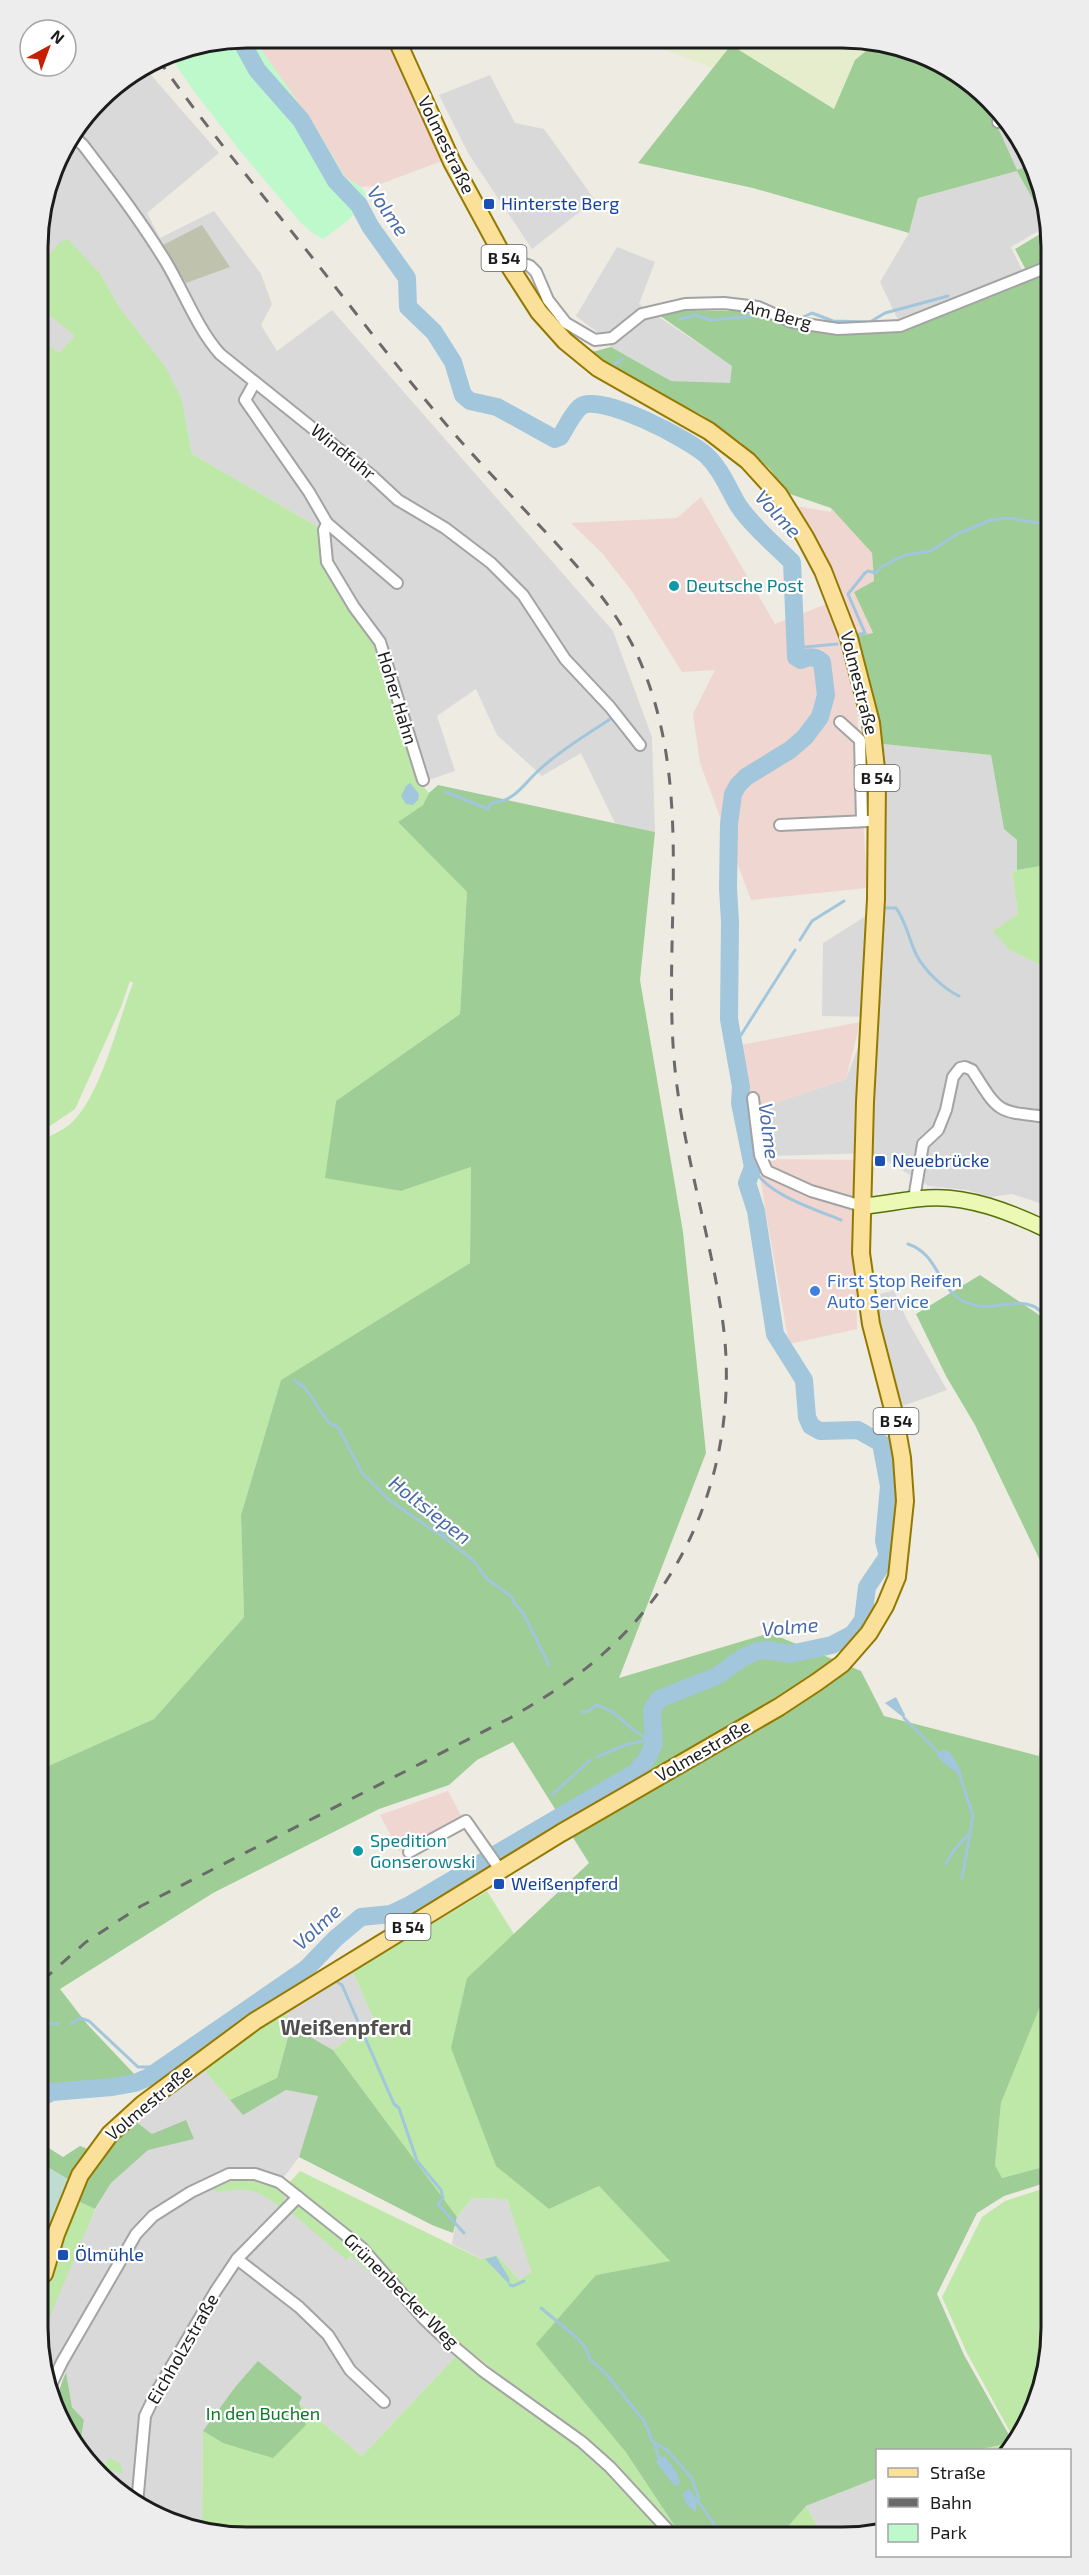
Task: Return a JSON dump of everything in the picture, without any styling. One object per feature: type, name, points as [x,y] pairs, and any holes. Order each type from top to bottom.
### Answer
[{"type":"main road","name":"Volmestraße","points":[[48,2262],[69,2199],[80,2175],[103,2142],[143,2104],[255,2021],[499,1867],[779,1707],[842,1664],[869,1633],[885,1606],[897,1577],[905,1501],[902,1458],[894,1413],[871,1324],[861,1253],[876,899],[870,821],[875,747],[865,695],[849,638],[823,571],[792,516],[763,477],[730,446],[692,421],[626,386],[573,348],[539,312],[512,272],[452,162],[401,48]]},
{"type":"main road","points":[[862,1206],[928,1197],[966,1200],[1005,1212],[1041,1227]]},
{"type":"street","name":"Windfuhr","points":[[78,141],[148,232],[213,346],[226,360],[371,475],[398,500],[445,528],[491,563],[522,595],[565,659],[610,707],[640,745]]},
{"type":"street","name":"Am Berg","points":[[512,272],[524,264],[530,266],[536,272],[548,300],[566,323],[596,340],[612,338],[642,314],[686,304],[724,303],[758,307],[792,322],[838,329],[900,326],[1041,270]]},
{"type":"street","points":[[255,382],[245,400],[309,492],[327,523],[397,583]]},
{"type":"street","name":"Hoher Hahn","points":[[327,523],[324,530],[327,562],[354,607],[380,642],[423,780]]},
{"type":"street","points":[[780,825],[870,821],[860,740],[840,722]]},
{"type":"street","points":[[914,1199],[923,1144],[938,1130],[946,1110],[953,1077],[960,1068],[972,1070],[999,1108],[1006,1112],[1041,1116]]},
{"type":"street","points":[[753,1098],[760,1155],[767,1171],[811,1191],[862,1206]]},
{"type":"street","points":[[409,1852],[466,1821],[499,1867]]},
{"type":"street","name":"Grünenbecker Weg","points":[[55,2378],[136,2234],[153,2216],[191,2192],[229,2174],[255,2174],[268,2177],[279,2182],[363,2248],[424,2319],[445,2339],[483,2371],[582,2442],[610,2467],[664,2527]]},
{"type":"street","name":"Eichholzstraße","points":[[138,2494],[145,2416],[157,2391],[237,2259],[298,2197]]},
{"type":"street","points":[[237,2259],[299,2307],[328,2335],[350,2370],[384,2402]]},
{"type":"shaded area","points":[[260,48],[391,48],[442,161],[375,186],[361,187],[345,177],[316,128]]},
{"type":"shaded area","points":[[661,48],[729,48],[712,68]]},
{"type":"shaded area","points":[[736,48],[867,50],[855,60],[835,109]]},
{"type":"shaded area","points":[[150,74],[219,153],[147,213],[160,238],[214,211],[261,274],[272,304],[261,325],[277,351],[332,310],[613,631],[652,737],[655,832],[615,823],[581,753],[542,776],[497,735],[476,689],[437,716],[455,771],[420,783],[352,608],[318,549],[318,527],[192,454],[182,400],[119,307],[101,275],[48,270],[48,234],[55,195],[63,171],[81,136],[106,106],[136,81]]},
{"type":"shaded area","points":[[490,75],[515,123],[544,129],[595,200],[532,249],[468,153],[439,95]]},
{"type":"shaded area","points":[[997,126],[1000,126],[1014,147],[1025,168],[1018,171],[1036,204],[1039,221],[1040,230],[1011,247],[1024,274],[899,322],[880,282],[909,233],[918,198],[1017,171]]},
{"type":"shaded area","points":[[202,225],[230,267],[186,283],[163,245]]},
{"type":"shaded area","points":[[617,247],[655,262],[639,304],[733,366],[730,384],[671,381],[611,347],[601,335],[576,316]]},
{"type":"shaded area","points":[[48,314],[76,336],[59,353],[48,345]]},
{"type":"shaded area","points":[[701,497],[775,624],[842,598],[829,565],[796,506],[831,512],[831,508],[872,553],[874,581],[854,592],[873,634],[853,637],[867,888],[751,900],[700,763],[693,714],[715,670],[682,672],[631,590],[602,553],[571,523],[677,518]]},
{"type":"shaded area","points":[[883,744],[991,755],[1004,829],[1017,840],[1017,870],[1012,871],[1018,914],[1011,951],[1041,965],[1041,1204],[1012,1194],[990,1197],[967,1190],[929,1186],[873,1153],[771,1156],[766,1106],[846,1079],[870,1017],[822,1016],[823,943],[885,904]]},
{"type":"shaded area","points":[[410,783],[419,794],[418,800],[413,805],[406,804],[401,796]]},
{"type":"shaded area","points":[[860,1022],[846,1079],[766,1106],[767,1159],[855,1160],[857,1329],[789,1344],[765,1208],[741,1045]]},
{"type":"shaded area","points":[[894,1290],[906,1318],[947,1390],[900,1407],[882,1340],[877,1295]]},
{"type":"shaded area","points":[[896,1697],[905,1715],[904,1718],[885,1703]]},
{"type":"shaded area","points":[[943,1750],[950,1752],[962,1773],[960,1776],[938,1758],[937,1754]]},
{"type":"shaded area","points":[[448,1791],[462,1817],[399,1851],[380,1815]]},
{"type":"shaded area","points":[[353,1972],[374,2020],[333,2050],[291,2026],[284,2010]]},
{"type":"shaded area","points":[[203,2069],[243,2114],[286,2090],[319,2096],[299,2157],[278,2185],[297,2199],[348,2260],[351,2256],[370,2273],[368,2261],[427,2330],[456,2356],[362,2456],[299,2403],[203,2431],[202,2521],[159,2507],[126,2486],[106,2469],[81,2437],[84,2420],[72,2407],[66,2372],[51,2361],[50,2354],[48,2290],[111,2183],[148,2149],[194,2139],[152,2134],[134,2120]]},
{"type":"shaded area","points":[[48,2167],[69,2180],[51,2228],[48,2227]]},
{"type":"shaded area","points":[[472,2198],[507,2199],[533,2272],[519,2280],[497,2255],[482,2259],[452,2244],[457,2217]]},
{"type":"shaded area","points":[[496,2256],[509,2278],[510,2285],[485,2259]]},
{"type":"shaded area","points":[[665,2456],[677,2473],[680,2483],[677,2486],[656,2462]]},
{"type":"shaded area","points":[[876,2478],[876,2523],[818,2527],[806,2506]]},
{"type":"shaded area","points":[[689,2488],[697,2500],[696,2512],[687,2505],[682,2494]]},
{"type":"green space","points":[[234,48],[260,48],[316,128],[345,177],[361,187],[367,196],[349,220],[323,239],[311,232],[241,152],[174,62],[208,52]]},
{"type":"green space","points":[[729,48],[736,48],[834,109],[855,60],[867,50],[894,55],[918,63],[963,89],[996,121],[1017,170],[1024,168],[1026,171],[1036,205],[1017,171],[918,198],[909,233],[753,188],[638,163]]},
{"type":"green space","points":[[1040,234],[1041,266],[1027,272],[1015,249]]},
{"type":"green space","points":[[68,239],[101,275],[119,307],[166,368],[182,400],[192,454],[318,527],[319,550],[379,652],[420,783],[429,793],[423,805],[398,822],[467,892],[460,1014],[336,1101],[326,1177],[401,1191],[471,1167],[470,1263],[281,1380],[241,1515],[244,1617],[154,1719],[48,1766],[48,1137],[69,1125],[90,1098],[107,1059],[133,983],[130,981],[121,1007],[75,1109],[48,1127],[48,345],[59,353],[75,336],[48,314],[48,257],[60,242]]},
{"type":"green space","points":[[1041,275],[1041,866],[1017,870],[1017,840],[1004,829],[991,755],[883,744],[853,637],[873,633],[854,592],[874,581],[872,553],[831,508],[787,493],[770,469],[740,442],[702,415],[633,381],[592,352],[611,347],[671,381],[730,383],[732,366],[659,315],[679,310],[741,311],[794,327],[903,329]]},
{"type":"green space","points":[[438,785],[655,832],[640,980],[683,1232],[706,1453],[619,1678],[770,1633],[861,1671],[884,1716],[1039,1756],[1041,1740],[1041,2004],[1001,2103],[995,2165],[1002,2178],[1041,2168],[1041,2184],[1004,2196],[977,2213],[937,2294],[964,2355],[1010,2436],[1004,2444],[982,2449],[876,2449],[876,2478],[806,2506],[788,2527],[675,2527],[625,2451],[536,2344],[596,2275],[670,2261],[599,2186],[549,2209],[496,2166],[451,2048],[467,1978],[589,1863],[513,1742],[477,1760],[449,1785],[379,1809],[213,1893],[60,1989],[87,2024],[138,2078],[109,2092],[97,2094],[65,2092],[48,2097],[48,1766],[154,1719],[244,1617],[241,1515],[281,1380],[470,1263],[471,1167],[401,1191],[325,1178],[336,1101],[460,1014],[467,892],[398,822],[423,805],[429,793]]},
{"type":"green space","points":[[1041,866],[1041,965],[1011,951],[993,931],[1018,914],[1012,871]]},
{"type":"green space","points":[[980,1275],[1041,1316],[1041,1562],[975,1425],[946,1376],[916,1314]]},
{"type":"green space","points":[[487,1891],[514,1934],[467,1978],[549,2209],[599,2186],[671,2261],[596,2275],[625,2451],[675,2527],[671,2527],[613,2461],[464,2347],[428,2316],[364,2241],[289,2183],[300,2171],[481,2259],[497,2255],[519,2280],[532,2272],[507,2199],[472,2198],[457,2217],[333,2050],[374,2020],[353,1972]]},
{"type":"green space","points":[[1041,2004],[1041,2168],[1002,2178],[995,2165],[1001,2103]]},
{"type":"green space","points":[[284,2010],[291,2026],[277,2078],[230,2100],[203,2069]]},
{"type":"green space","points":[[291,2026],[333,2050],[457,2217],[453,2233],[432,2225],[299,2157],[318,2096],[286,2090],[243,2115],[230,2100],[277,2078]]},
{"type":"green space","points":[[134,2120],[152,2134],[186,2120],[194,2139],[148,2150],[111,2183],[95,2209],[76,2200],[102,2158]]},
{"type":"green space","points":[[80,2146],[88,2149],[69,2180],[48,2167],[48,2148],[63,2157]]},
{"type":"green space","points":[[253,2179],[278,2187],[285,2197],[281,2208],[258,2193],[244,2190],[216,2192],[214,2188],[229,2182]]},
{"type":"green space","points":[[1041,2189],[1041,2341],[1030,2392],[1011,2434],[967,2353],[942,2297],[982,2217],[1005,2201]]},
{"type":"green space","points":[[297,2199],[368,2254],[371,2274],[351,2256],[347,2260],[288,2210]]},
{"type":"green space","points":[[76,2200],[95,2209],[48,2321],[48,2285]]},
{"type":"green space","points":[[456,2356],[607,2469],[659,2527],[247,2527],[202,2521],[203,2431],[223,2443],[299,2403],[362,2456]]},
{"type":"green space","name":"In den Buchen","points":[[258,2361],[302,2397],[299,2403],[306,2425],[273,2458],[223,2443],[203,2431],[236,2386]]},
{"type":"green space","points":[[66,2372],[72,2407],[84,2420],[81,2437],[63,2404],[59,2393]]},
{"type":"green space","points":[[1004,2444],[1000,2449],[983,2449]]},
{"type":"green space","points":[[109,2458],[120,2463],[123,2474],[111,2470],[110,2472],[104,2466]]},
{"type":"green space","points":[[806,2506],[818,2527],[788,2527]]},
{"type":"waterway","name":"Volme","points":[[48,2094],[112,2087],[135,2083],[149,2077],[306,1969],[335,1939],[361,1917],[391,1914],[408,1906],[636,1772],[648,1757],[654,1743],[652,1710],[659,1699],[717,1676],[742,1658],[757,1651],[766,1650],[790,1654],[832,1645],[853,1634],[863,1620],[867,1587],[888,1556],[884,1541],[889,1486],[881,1443],[858,1430],[820,1431],[811,1426],[807,1417],[804,1380],[775,1334],[756,1211],[747,1183],[753,1167],[740,1103],[741,1087],[729,1019],[729,824],[733,794],[746,777],[790,750],[805,737],[820,717],[826,695],[822,662],[809,657],[801,660],[796,657],[792,562],[756,528],[744,513],[711,460],[697,448],[664,429],[624,411],[590,404],[580,407],[560,437],[555,439],[497,407],[470,401],[463,395],[453,362],[434,332],[408,307],[407,278],[370,226],[359,205],[336,181],[301,120],[257,70],[245,48]]},
{"type":"waterway","points":[[801,318],[812,313],[833,321],[870,322],[885,313],[948,296]]},
{"type":"waterway","points":[[680,319],[695,315],[711,320],[765,315]]},
{"type":"waterway","points":[[611,367],[622,359]]},
{"type":"waterway","points":[[856,635],[865,633],[848,594],[868,571],[876,573],[881,567],[905,555],[931,551],[957,534],[991,520],[1009,518],[1041,523]]},
{"type":"waterway","points":[[794,648],[837,644]]},
{"type":"waterway","points":[[446,792],[488,809],[491,803],[512,796],[554,758],[610,719]]},
{"type":"waterway","points":[[800,940],[812,921],[844,901]]},
{"type":"waterway","points":[[885,908],[896,908],[920,962],[941,984],[959,996]]},
{"type":"waterway","points":[[733,1040],[741,1035],[795,950]]},
{"type":"waterway","points":[[753,1167],[759,1177],[779,1193],[804,1206],[841,1220]]},
{"type":"waterway","points":[[908,1244],[926,1256],[948,1289],[965,1302],[984,1306],[1025,1304],[1041,1312]]},
{"type":"waterway","name":"Holtsiepen","points":[[294,1380],[305,1388],[329,1423],[338,1427],[362,1473],[389,1500],[474,1561],[486,1578],[512,1597],[523,1613],[549,1665]]},
{"type":"waterway","points":[[435,1521],[445,1538]]},
{"type":"waterway","name":"Holtsiepen","points":[[582,1712],[589,1711],[596,1705],[604,1708],[640,1735],[655,1740]]},
{"type":"waterway","points":[[904,1718],[938,1752]]},
{"type":"waterway","points":[[597,1757],[625,1745],[648,1740]]},
{"type":"waterway","points":[[552,1795],[590,1760]]},
{"type":"waterway","points":[[960,1776],[973,1816],[962,1878]]},
{"type":"waterway","points":[[946,1864],[953,1851],[968,1835]]},
{"type":"waterway","name":"Volme","points":[[321,1952],[325,1955]]},
{"type":"waterway","points":[[334,1980],[342,1985],[394,2104],[399,2108],[417,2161],[441,2190],[443,2198],[438,2204],[464,2233]]},
{"type":"waterway","points":[[71,2024],[80,2018],[89,2021],[138,2067],[161,2067]]},
{"type":"waterway","points":[[48,2023],[58,2024]]},
{"type":"waterway","points":[[510,2285],[524,2281]]},
{"type":"waterway","points":[[541,2308],[585,2347],[590,2359],[607,2375],[644,2421],[652,2441],[667,2450],[691,2477],[699,2498],[697,2500],[716,2527]]},
{"type":"waterway","points":[[655,2445],[659,2458]]},
{"type":"railway","points":[[48,1976],[86,1942],[141,1906],[510,1718],[559,1688],[594,1662],[638,1618],[667,1580],[689,1540],[707,1496],[719,1451],[725,1405],[726,1357],[721,1310],[681,1111],[673,1044],[671,791],[664,741],[652,692],[632,644],[612,611],[589,580],[463,443],[404,373],[210,129],[164,67]]},
{"type":"place","name":"Hinterste Berg","points":[[489,204]]},
{"type":"place","name":"Deutsche Post","points":[[674,586]]},
{"type":"place","name":"Neuebrücke","points":[[880,1161]]},
{"type":"place","name":"First Stop Reifen Auto Service","points":[[815,1291]]},
{"type":"place","name":"Spedition Gonserowski","points":[[358,1851]]},
{"type":"place","name":"Weißenpferd","points":[[499,1884]]},
{"type":"place","name":"Ölmühle","points":[[63,2255]]},
{"type":"district","name":"Weißenpferd","points":[[346,2028]]}]
